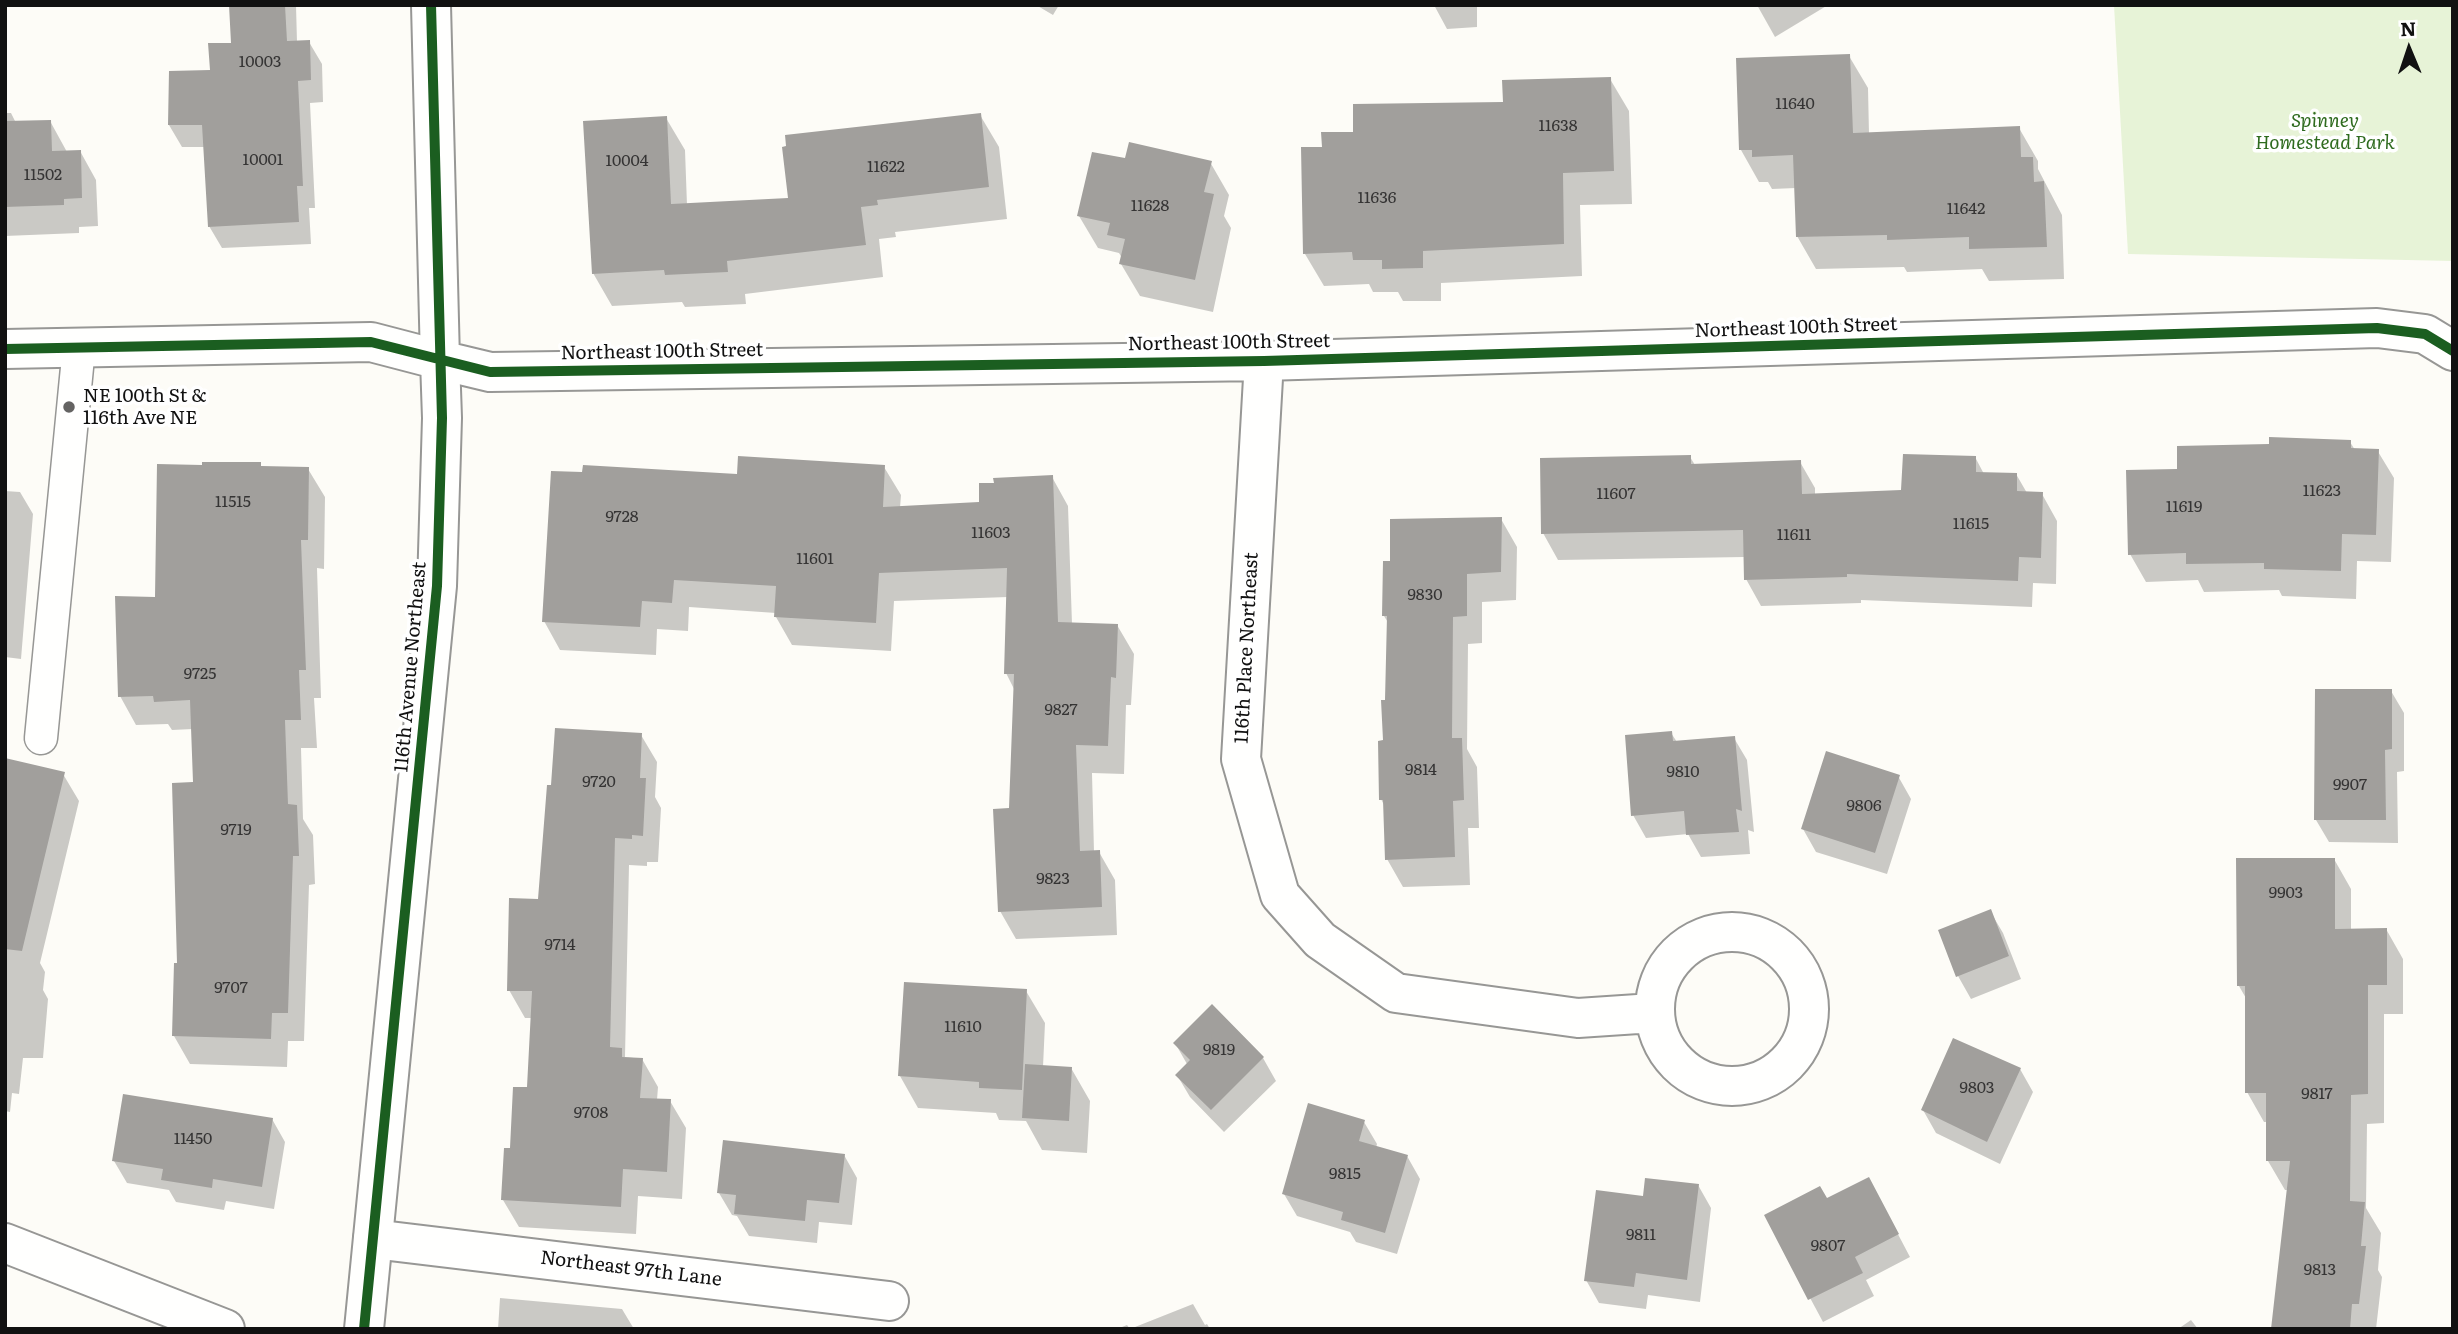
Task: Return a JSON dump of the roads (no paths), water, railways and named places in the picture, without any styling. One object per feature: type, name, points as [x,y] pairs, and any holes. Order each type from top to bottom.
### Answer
[{"type":"street","name":"116th Avenue Northeast","points":[[364,1329],[437,586],[442,418],[431,5]]},
{"type":"street","name":"Northeast 100th Street","points":[[5,349],[371,342],[490,372],[1264,361],[2377,328],[2425,334],[2453,351]]},
{"type":"street","name":"116th Place Northeast","points":[[1264,361],[1241,760],[1280,895],[1320,940],[1396,993],[1578,1018],[1653,1013]]},
{"type":"street","points":[[1727,931],[1751,933],[1774,943],[1792,959],[1804,981],[1809,1004],[1807,1028],[1797,1051],[1781,1068],[1760,1082],[1736,1087],[1712,1084],[1690,1074],[1671,1058],[1659,1037],[1653,1013],[1656,989],[1666,967],[1682,949],[1703,936],[1727,931]]},
{"type":"street","name":"Northeast 97th Lane","points":[[373,1239],[889,1301]]},
{"type":"street","points":[[5,1243],[225,1329]]},
{"type":"lane","points":[[41,738],[79,347]]},
{"type":"place","name":"NE 100th St & 116th Ave NE","points":[[69,407]]},
{"type":"park label","name":"Spinney Homestead Park","points":[[2325,132]]}]
